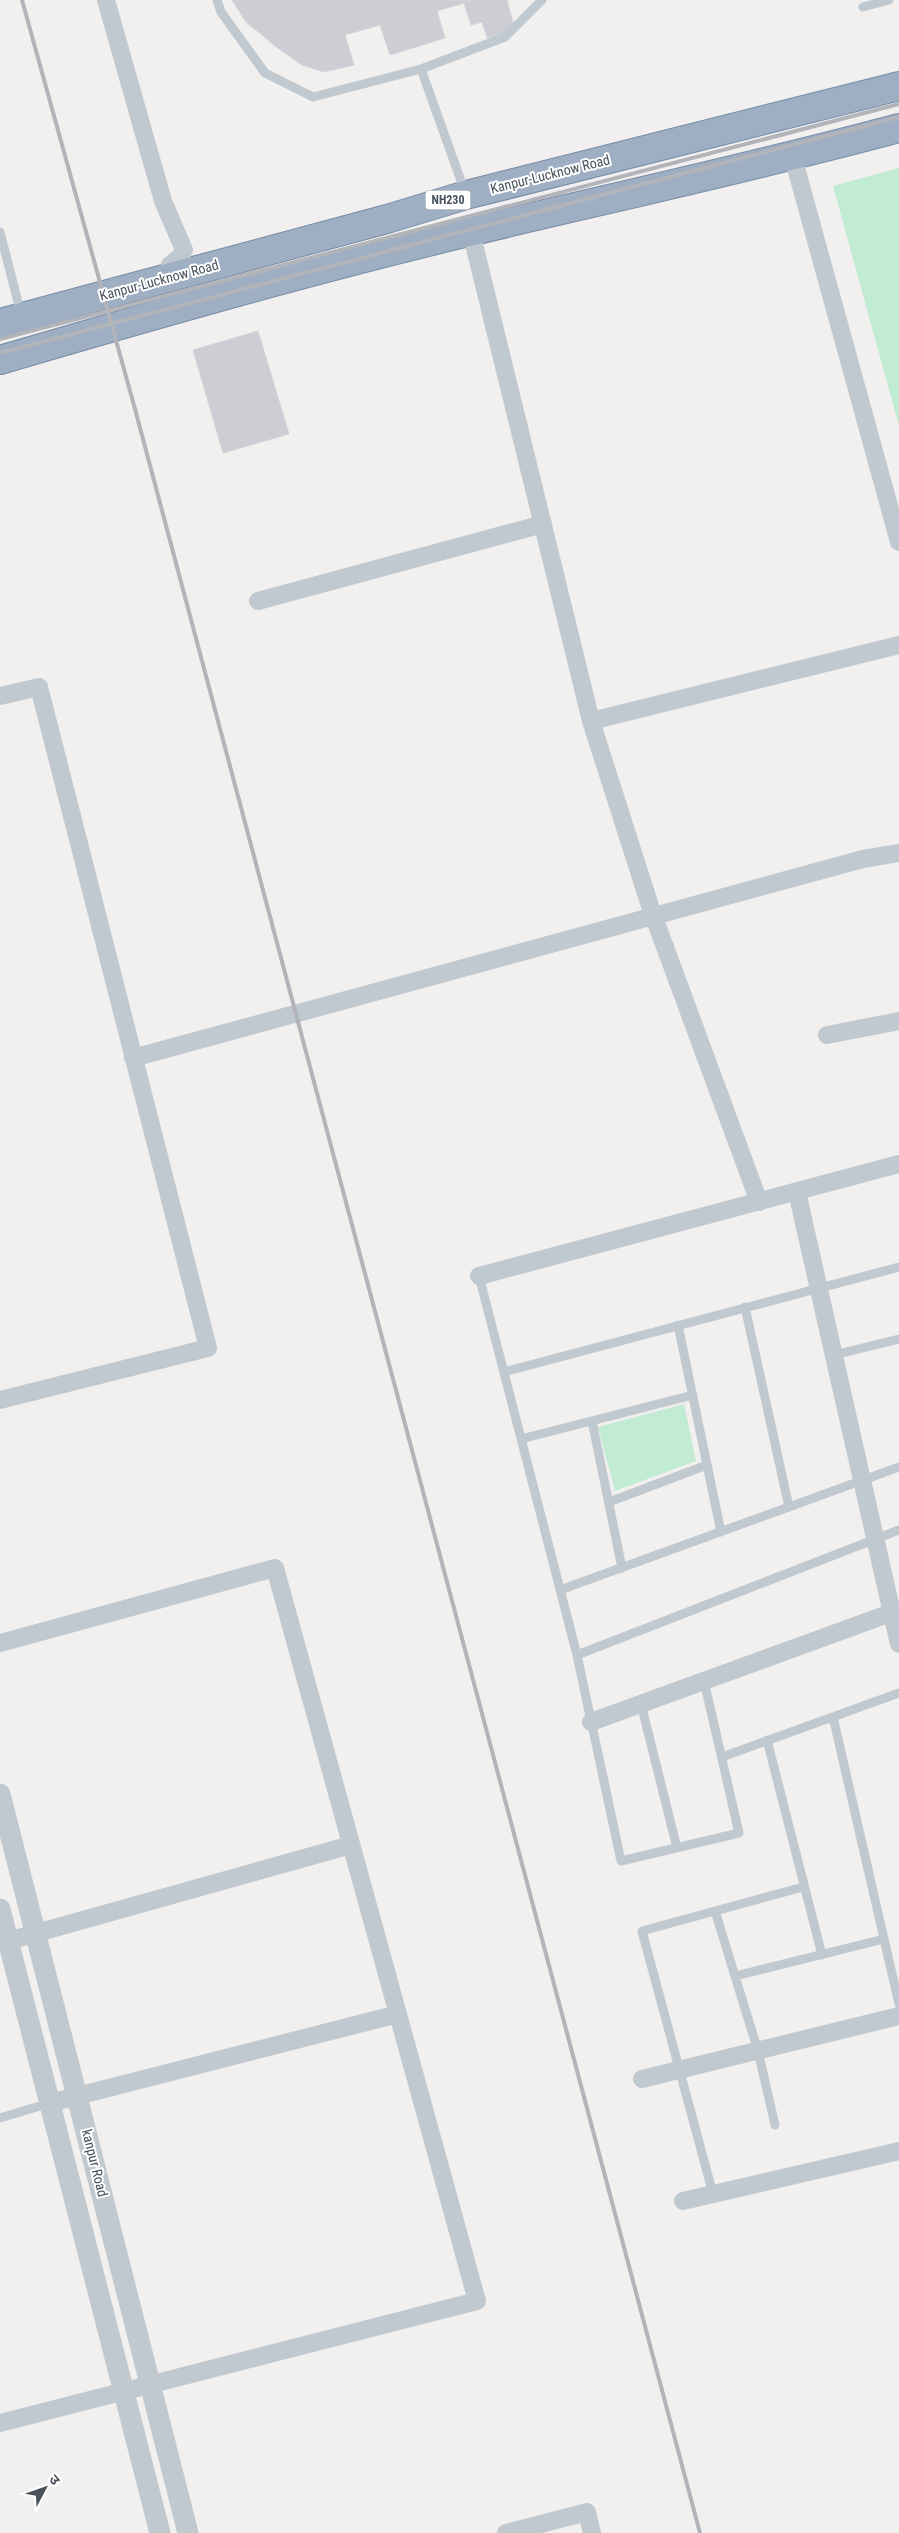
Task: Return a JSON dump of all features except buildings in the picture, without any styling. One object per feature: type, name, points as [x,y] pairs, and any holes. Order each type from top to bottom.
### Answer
[{"type":"highway","name":"Kanpur-Lucknow Road","points":[[11,320],[387,219],[466,195],[899,86]]},
{"type":"highway","points":[[0,360],[235,292],[471,232],[793,157],[899,128]]},
{"type":"street","points":[[106,0],[163,201],[184,250],[180,257],[170,265],[170,277]]},
{"type":"street","points":[[793,157],[899,542]]},
{"type":"street","points":[[471,232],[591,721],[655,916],[759,1202]]},
{"type":"street","points":[[258,601],[543,524]]},
{"type":"street","points":[[591,721],[899,645]]},
{"type":"street","points":[[0,696],[38,686],[208,1348],[0,1400]]},
{"type":"street","points":[[134,1058],[863,859],[899,853]]},
{"type":"street","points":[[827,1035],[899,1020]]},
{"type":"street","points":[[479,1276],[899,1164]]},
{"type":"street","points":[[797,1192],[875,1538],[895,1611],[899,1644]]},
{"type":"street","points":[[0,1643],[275,1568],[477,2301],[0,2424]]},
{"type":"street","points":[[592,1722],[895,1611]]},
{"type":"street","name":"kanpur Road","points":[[0,1794],[188,2533]]},
{"type":"street","points":[[4,1939],[35,1933],[351,1845]]},
{"type":"street","points":[[0,1909],[4,1939],[50,2103],[160,2533]]},
{"type":"street","points":[[50,2103],[398,2014]]},
{"type":"street","points":[[642,2079],[899,2016]]},
{"type":"street","points":[[683,2201],[899,2151]]},
{"type":"street","points":[[506,2533],[587,2512],[592,2533]]},
{"type":"lane","points":[[217,0],[221,12],[265,73],[313,97],[421,69],[506,36],[542,0]]},
{"type":"lane","points":[[862,7],[890,0]]},
{"type":"lane","points":[[421,69],[466,195]]},
{"type":"lane","points":[[0,232],[11,320]]},
{"type":"lane","points":[[504,1372],[899,1267]]},
{"type":"lane","points":[[479,1276],[577,1655],[622,1860],[739,1833],[704,1680]]},
{"type":"lane","points":[[745,1307],[789,1507]]},
{"type":"lane","points":[[678,1325],[721,1532]]},
{"type":"lane","points":[[834,1355],[899,1339]]},
{"type":"lane","points":[[521,1440],[693,1395]]},
{"type":"lane","points":[[592,1421],[622,1568]]},
{"type":"lane","points":[[609,1502],[707,1465]]},
{"type":"lane","points":[[560,1590],[899,1467]]},
{"type":"lane","points":[[577,1655],[899,1530]]},
{"type":"lane","points":[[722,1757],[899,1693]]},
{"type":"lane","points":[[640,1704],[677,1848]]},
{"type":"lane","points":[[832,1716],[899,2004]]},
{"type":"lane","points":[[767,1740],[803,1887],[822,1955]]},
{"type":"lane","points":[[713,2194],[642,1931],[803,1887]]},
{"type":"lane","points":[[715,1911],[758,2051],[775,2125]]},
{"type":"lane","points":[[735,1976],[884,1939]]},
{"type":"lane","points":[[0,2118],[50,2103]]},
{"type":"green space","points":[[899,168],[899,426],[833,186]]},
{"type":"green space","points":[[684,1404],[696,1461],[615,1491],[598,1427]]},
{"type":"railway","points":[[22,0],[135,409],[700,2533]]},
{"type":"railway","points":[[0,339],[899,104]]},
{"type":"railway","points":[[0,353],[899,117]]}]
